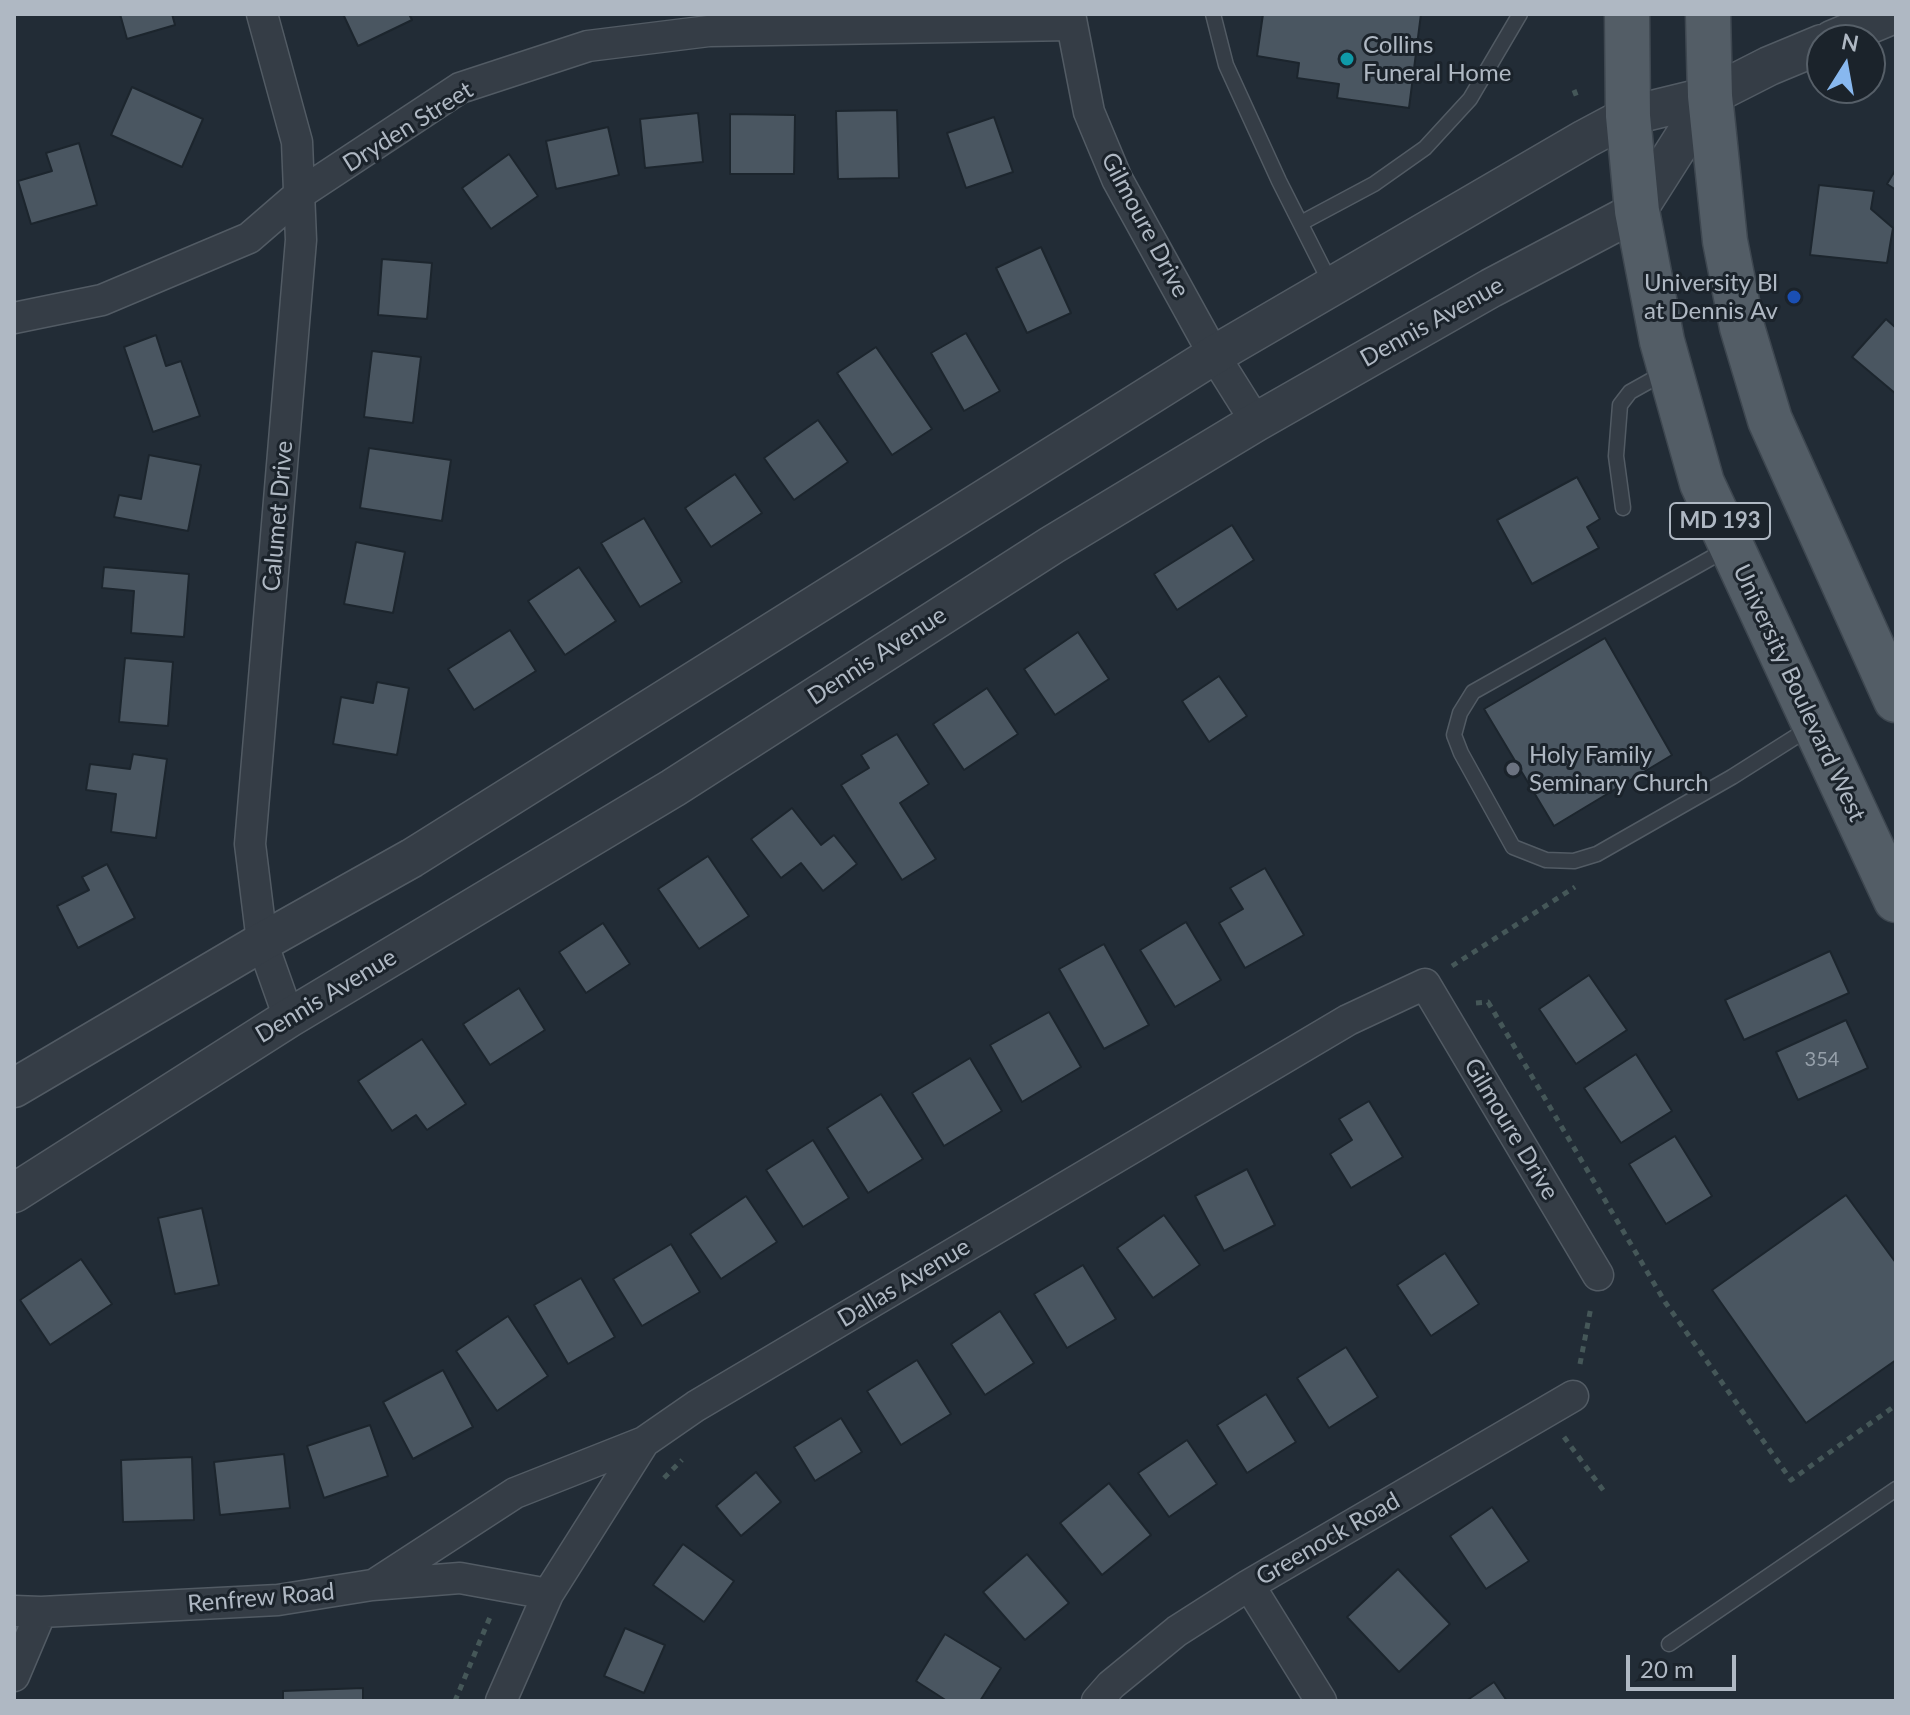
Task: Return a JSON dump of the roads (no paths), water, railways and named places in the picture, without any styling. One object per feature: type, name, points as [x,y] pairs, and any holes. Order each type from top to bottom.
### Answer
[{"type":"main road","name":"University Boulevard West","points":[[1627,14],[1628,116],[1637,211],[1662,341],[1702,483],[1896,900]]},
{"type":"main road","name":"MD 193","points":[[1708,14],[1710,96],[1725,241],[1742,327],[1770,420],[1896,700]]},
{"type":"street","name":"Calumet Drive","points":[[262,14],[297,142],[301,240],[250,844],[262,942],[289,1018]]},
{"type":"street","points":[[1870,24],[1894,14]]},
{"type":"street","name":"Dryden Street","points":[[14,318],[102,300],[249,238],[301,193],[460,88],[588,46],[709,31],[1071,20]]},
{"type":"street","name":"Gilmoure Drive","points":[[1071,20],[1089,112],[1117,179],[1214,355],[1256,422]]},
{"type":"street","points":[[14,1088],[412,858],[1214,355],[1628,116],[1710,96],[1806,51]]},
{"type":"street","name":"Dennis Avenue","points":[[14,1193],[289,1018],[673,788],[1052,545],[1256,422],[1491,288],[1637,211],[1710,96]]},
{"type":"street","name":"Gilmoure Drive","points":[[1432,996],[1598,1275]]},
{"type":"street","name":"Dallas Avenue","points":[[501,1701],[548,1594],[644,1442],[709,1398],[1348,1020],[1432,996]]},
{"type":"street","name":"Greenock Road","points":[[1097,1701],[1111,1685],[1177,1631],[1249,1585],[1573,1396]]},
{"type":"street","points":[[372,1585],[515,1493],[644,1442]]},
{"type":"street","name":"Renfrew Road","points":[[14,1676],[27,1612],[278,1600],[372,1585],[460,1578],[548,1594]]},
{"type":"street","points":[[1249,1585],[1321,1701]]},
{"type":"lane","points":[[1213,14],[1226,65],[1333,287]]},
{"type":"lane","points":[[1301,223],[1374,184],[1425,148],[1470,99],[1520,14]]},
{"type":"lane","points":[[1623,508],[1616,456],[1620,405],[1642,383],[1670,370]]},
{"type":"lane","points":[[1731,547],[1473,692],[1460,713],[1454,735],[1461,753],[1513,847],[1546,860],[1574,861],[1610,846],[1732,777],[1814,725]]},
{"type":"lane","points":[[1669,1644],[1896,1489]]},
{"type":"place","name":"Collins Funeral Home","points":[[1347,59]]},
{"type":"place","name":"University Bl at Dennis Av","points":[[1794,297]]},
{"type":"place","name":"Holy Family Seminary Church","points":[[1513,769]]}]
